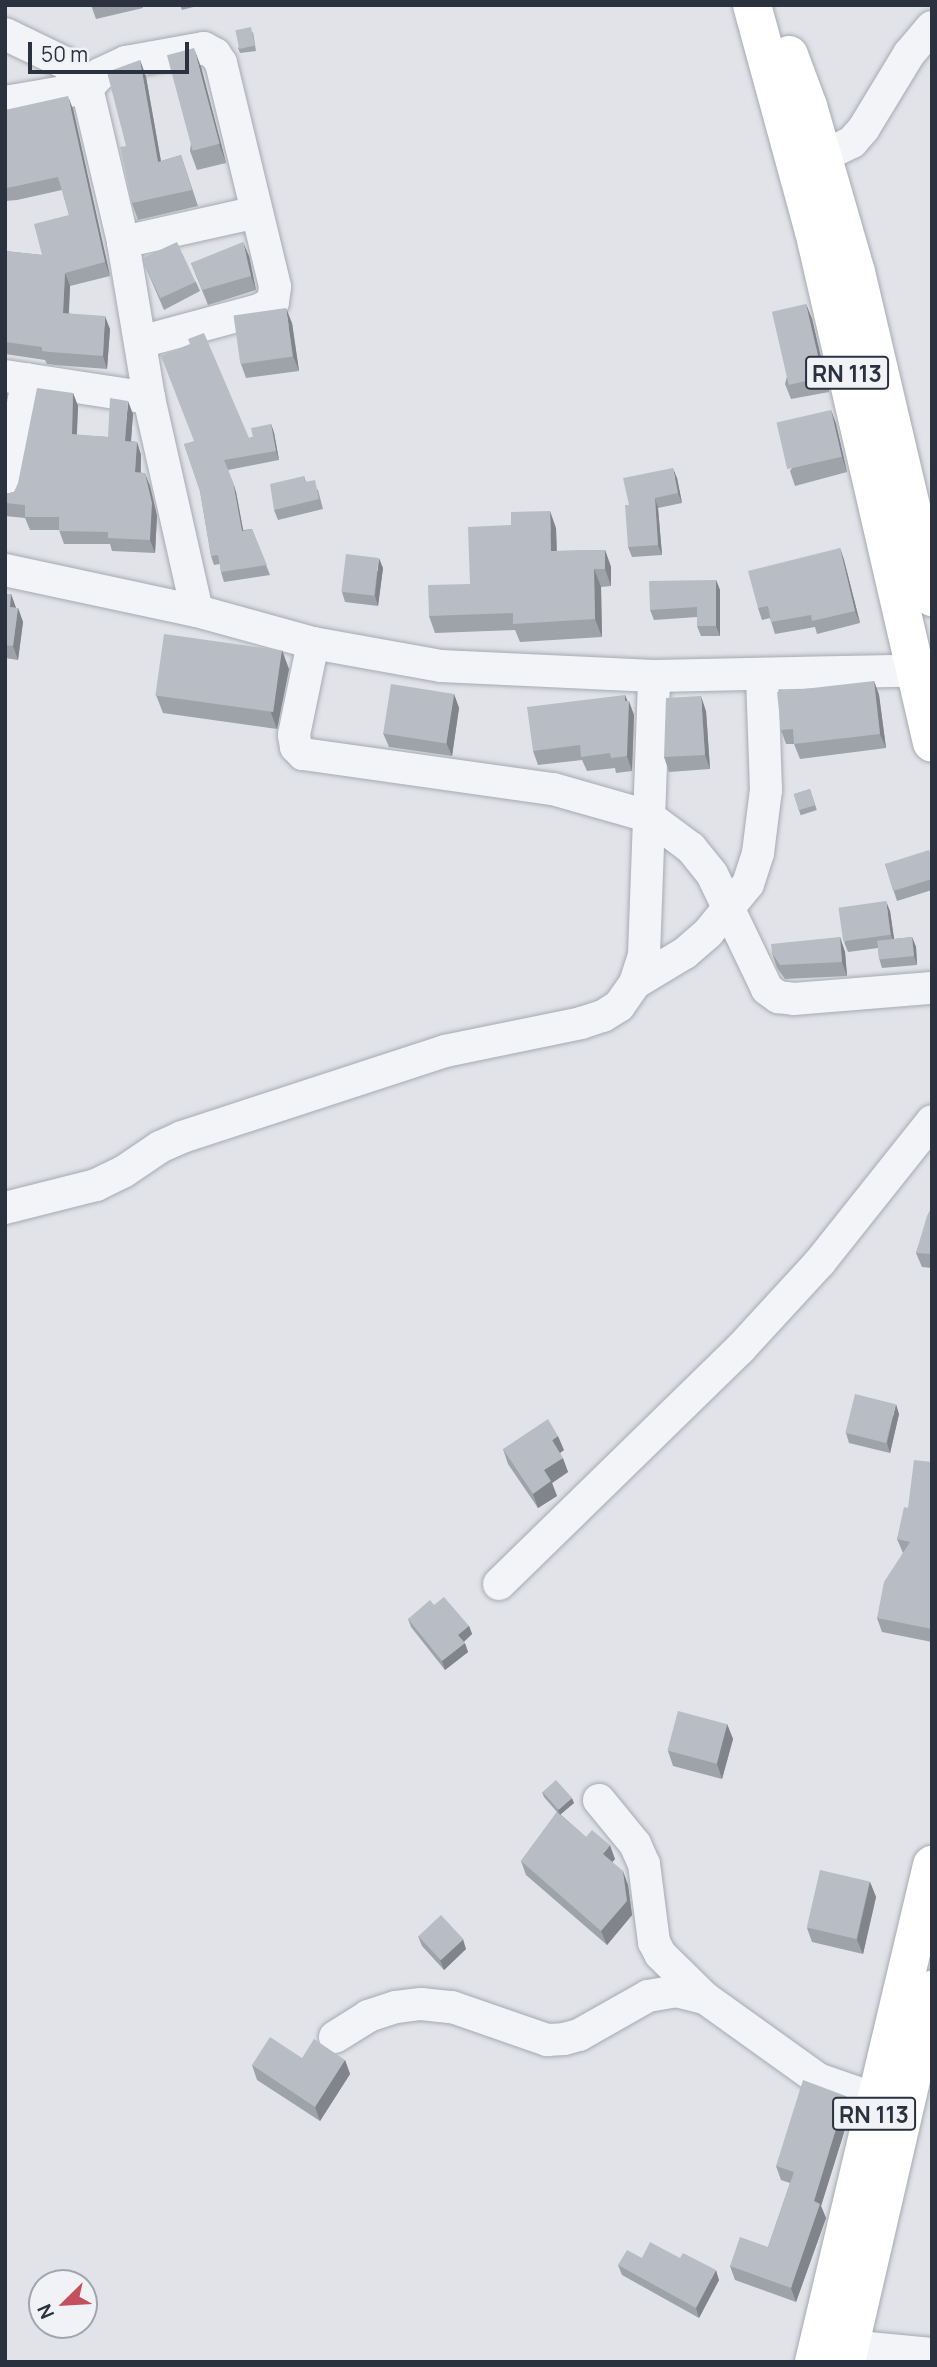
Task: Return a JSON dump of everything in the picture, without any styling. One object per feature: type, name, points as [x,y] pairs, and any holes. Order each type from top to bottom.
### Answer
[{"type":"main road","name":"RN 113","points":[[752,5],[811,163],[856,272],[932,597]]},
{"type":"main road","name":"RN 113","points":[[770,5],[808,106],[811,163],[924,670],[932,743]]},
{"type":"main road","name":"RN 113","points":[[832,2353],[878,2100],[932,1865]]},
{"type":"main road","name":"RN 113","points":[[832,2353],[932,1990]]},
{"type":"street","points":[[811,163],[852,142],[864,128],[909,54],[932,27]]},
{"type":"street","points":[[5,34],[65,63],[79,75],[87,88],[122,242],[149,398],[197,611]]},
{"type":"street","points":[[5,102],[87,88],[100,74],[126,62],[204,48],[215,54],[221,63],[275,287],[273,302],[259,310],[140,342]]},
{"type":"street","points":[[122,242],[257,212]]},
{"type":"street","points":[[5,492],[17,378],[149,398]]},
{"type":"street","points":[[5,570],[197,611],[313,643],[441,667],[654,676],[924,670]]},
{"type":"street","points":[[313,643],[294,735],[296,747],[303,754],[553,789],[648,816],[691,848],[712,874],[767,989],[778,997],[794,999],[932,988]]},
{"type":"street","points":[[635,983],[685,953],[729,908],[748,884],[758,853],[766,790],[762,674]]},
{"type":"street","points":[[5,1208],[96,1185],[182,1137],[445,1051],[544,1032],[603,1016],[619,1006],[635,983],[644,955],[654,676]]},
{"type":"street","points":[[499,1584],[740,1349],[820,1262],[932,1121]]},
{"type":"street","points":[[599,1800],[635,1844],[644,1864],[654,1942],[660,1954],[705,1997],[818,2079],[878,2100]]},
{"type":"street","points":[[335,2037],[368,2016],[396,2007],[421,2004],[452,2007],[547,2040],[564,2039],[591,2029],[649,1996],[676,1991],[705,1997]]},
{"type":"street","points":[[832,2353],[932,2354]]},
{"type":"building","points":[[251,27],[255,46],[239,49],[235,30]]},
{"type":"building","points":[[194,48],[220,144],[193,151],[167,55]]},
{"type":"building","points":[[140,60],[158,162],[181,155],[192,190],[132,203],[120,147],[126,146],[107,72]]},
{"type":"building","points":[[68,96],[105,262],[65,273],[63,313],[105,316],[103,356],[42,351],[42,347],[5,342],[5,251],[42,255],[34,224],[69,215],[58,177],[5,188],[5,110]]},
{"type":"building","points":[[177,242],[196,282],[160,298],[142,258]]},
{"type":"building","points":[[243,242],[251,276],[202,290],[191,263]]},
{"type":"building","points":[[806,304],[823,377],[789,385],[772,312]]},
{"type":"building","points":[[286,308],[293,357],[240,364],[234,315]]},
{"type":"building","points":[[204,333],[249,438],[253,437],[251,428],[271,424],[276,451],[224,460],[233,482],[242,531],[252,529],[267,565],[221,572],[218,555],[211,556],[200,491],[184,444],[194,441],[161,356],[190,344],[188,339]]},
{"type":"building","points":[[37,388],[73,393],[72,434],[108,437],[110,398],[128,401],[125,441],[137,442],[135,472],[145,473],[152,503],[150,540],[108,538],[108,532],[59,531],[59,517],[25,517],[25,505],[5,503],[5,494],[14,492],[18,483]]},
{"type":"building","points":[[831,410],[842,457],[787,469],[776,423]]},
{"type":"building","points":[[673,468],[678,493],[655,498],[658,545],[628,547],[625,505],[629,505],[623,478]]},
{"type":"building","points":[[304,476],[305,482],[315,480],[319,499],[274,510],[270,484]]},
{"type":"building","points":[[550,511],[551,551],[605,550],[605,569],[594,569],[595,619],[513,624],[513,613],[429,616],[428,585],[470,584],[468,527],[511,525],[511,512]]},
{"type":"building","points":[[840,548],[855,611],[812,621],[811,615],[771,622],[768,606],[758,608],[748,571]]},
{"type":"building","points":[[346,554],[379,558],[374,596],[341,592]]},
{"type":"building","points":[[716,580],[716,626],[697,626],[697,607],[650,610],[649,581]]},
{"type":"building","points":[[5,594],[11,594],[10,607],[18,608],[13,646],[5,645]]},
{"type":"building","points":[[164,634],[282,651],[273,712],[155,695]]},
{"type":"building","points":[[874,681],[880,734],[794,744],[793,729],[781,730],[777,692]]},
{"type":"building","points":[[391,684],[454,694],[446,743],[383,733]]},
{"type":"building","points":[[625,695],[625,701],[629,701],[627,756],[611,758],[610,753],[581,757],[580,745],[533,751],[527,707]]},
{"type":"building","points":[[701,696],[705,755],[664,757],[666,698]]},
{"type":"building","points":[[810,789],[815,805],[799,810],[794,794]]},
{"type":"building","points":[[929,850],[932,858],[932,879],[893,891],[885,864]]},
{"type":"building","points":[[886,901],[891,935],[843,941],[838,908]]},
{"type":"building","points":[[840,937],[842,962],[780,965],[772,953],[771,944]]},
{"type":"building","points":[[912,937],[914,956],[879,960],[877,941]]},
{"type":"building","points":[[932,1206],[932,1254],[916,1253],[927,1216]]},
{"type":"building","points":[[855,1394],[896,1404],[886,1443],[845,1433]]},
{"type":"building","points":[[548,1419],[558,1436],[552,1440],[563,1458],[544,1470],[551,1481],[533,1494],[503,1449]]},
{"type":"building","points":[[914,1460],[932,1462],[932,1629],[877,1618],[884,1582],[910,1542],[897,1539],[904,1507],[908,1508]]},
{"type":"building","points":[[444,1597],[469,1626],[458,1635],[465,1643],[442,1661],[408,1619],[430,1600],[434,1605]]},
{"type":"building","points":[[678,1711],[727,1724],[717,1764],[667,1751]]},
{"type":"building","points":[[556,1780],[572,1798],[559,1810],[543,1792]]},
{"type":"building","points":[[557,1812],[586,1837],[592,1830],[610,1845],[603,1854],[623,1871],[627,1901],[601,1931],[521,1861]]},
{"type":"building","points":[[820,1870],[870,1881],[856,1939],[807,1927]]},
{"type":"building","points":[[441,1915],[464,1939],[441,1960],[418,1936]]},
{"type":"building","points":[[270,2037],[302,2058],[314,2039],[345,2060],[315,2107],[252,2065]]},
{"type":"building","points":[[803,2080],[846,2096],[814,2201],[820,2204],[791,2288],[730,2266],[740,2237],[768,2247],[794,2172],[776,2166]]},
{"type":"building","points":[[650,2242],[680,2258],[683,2253],[716,2270],[696,2308],[618,2265],[627,2250],[642,2258]]}]
